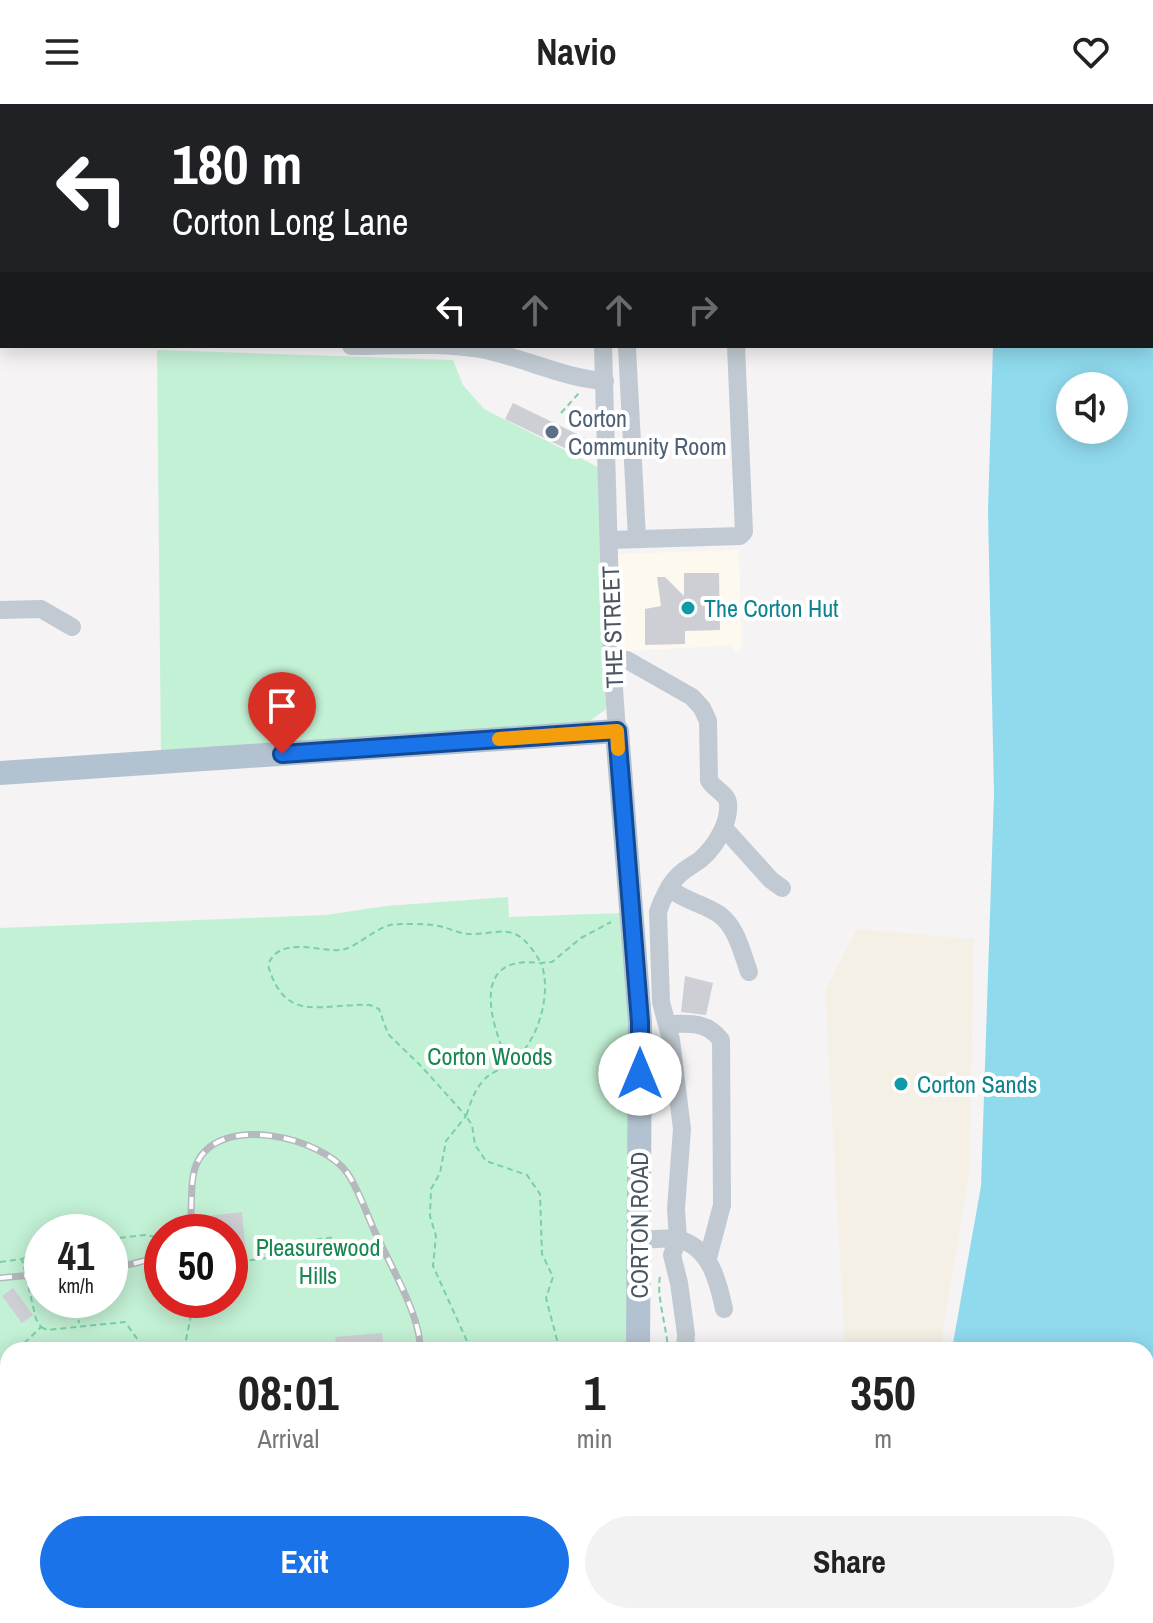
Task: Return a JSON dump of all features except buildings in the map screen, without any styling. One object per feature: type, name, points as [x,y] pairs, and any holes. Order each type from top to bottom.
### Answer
[{"type":"main road","points":[[0,772],[617,731]]},
{"type":"main road","name":"THE STREET","points":[[617,731],[640,1022],[640,1099]]},
{"type":"main road","name":"CORTON ROAD","points":[[638,1342],[640,1099]]},
{"type":"street","points":[[477,348],[584,380],[605,381]]},
{"type":"street","name":"THE STREET","points":[[604,348],[612,661],[617,731]]},
{"type":"street","points":[[630,348],[637,538]]},
{"type":"street","points":[[609,540],[740,536],[744,532],[736,348]]},
{"type":"street","points":[[0,610],[41,609],[72,627]]},
{"type":"street","points":[[612,661],[627,660],[692,697],[702,708],[708,729],[709,780],[728,803],[724,828],[705,856],[681,873],[669,888],[658,912],[661,1002],[668,1024],[682,1129],[675,1247],[686,1342]]},
{"type":"street","points":[[724,828],[782,888]]},
{"type":"street","points":[[669,888],[720,916],[734,932],[749,972]]},
{"type":"street","points":[[668,1024],[705,1025],[721,1040],[722,1205],[708,1258],[724,1309]]},
{"type":"street","points":[[639,1240],[708,1258]]},
{"type":"path","points":[[561,413],[575,395],[584,391]]},
{"type":"path","points":[[509,1065],[491,1017],[489,993],[494,978],[506,968],[526,961],[552,962],[581,938],[622,918],[632,909]]},
{"type":"path","points":[[467,1342],[433,1266],[436,1236],[430,1216],[431,1189],[440,1173],[446,1141],[466,1116],[479,1084],[493,1071],[509,1065],[523,1049],[542,1014],[546,983],[541,963],[521,936],[510,932],[457,933],[437,925],[392,924],[369,933],[345,949],[305,946],[278,953],[268,965],[277,988],[293,1004],[304,1008],[370,1005],[379,1009],[388,1034],[466,1116],[472,1125],[475,1145],[486,1161],[527,1175],[540,1194],[542,1254],[553,1277],[546,1298],[556,1342]]},
{"type":"path","points":[[248,1261],[288,1255],[287,1243],[336,1237]]},
{"type":"path","points":[[667,1342],[658,1286],[660,1274],[675,1247]]},
{"type":"path","points":[[0,1262],[22,1259],[36,1319],[41,1327],[47,1330],[125,1322],[138,1342]]},
{"type":"path","points":[[78,1318],[79,1325]]},
{"type":"path","points":[[186,1342],[190,1318]]},
{"type":"path","points":[[25,1342],[41,1327]]},
{"type":"shaded area","points":[[739,550],[742,647],[737,653],[730,645],[618,652],[616,554]]},
{"type":"green space","points":[[157,350],[453,360],[463,385],[484,409],[598,467],[606,709],[587,723],[161,756]]},
{"type":"green space","name":"Corton Woods","points":[[508,897],[509,917],[622,913],[629,1022],[627,1342],[0,1342],[0,928],[326,915],[386,906]]},
{"type":"sand","name":"Corton Sands","points":[[857,929],[974,939],[969,1177],[941,1342],[845,1342],[825,991]]},
{"type":"water","points":[[993,348],[1153,348],[1153,1342],[953,1342],[981,1186],[994,794],[988,511]]},
{"type":"railway","points":[[191,1214],[197,1163],[209,1148],[227,1138],[272,1136],[317,1150],[335,1161],[356,1187],[410,1306],[419,1342]]},
{"type":"railway","points":[[128,1265],[144,1261]]},
{"type":"railway","points":[[0,1278],[24,1276]]},
{"type":"slow traffic","points":[[499,739],[617,731],[618,749]]},
{"type":"place","name":"Corton Community Room","points":[[552,432]]},
{"type":"place","name":"The Corton Hut","points":[[688,608]]},
{"type":"place","name":"Corton Sands","points":[[901,1084]]},
{"type":"route","points":[[282,754],[617,731],[640,1022],[640,1074]]},
{"type":"park label","name":"Pleasurewood Hills","points":[[318,1261]]}]
